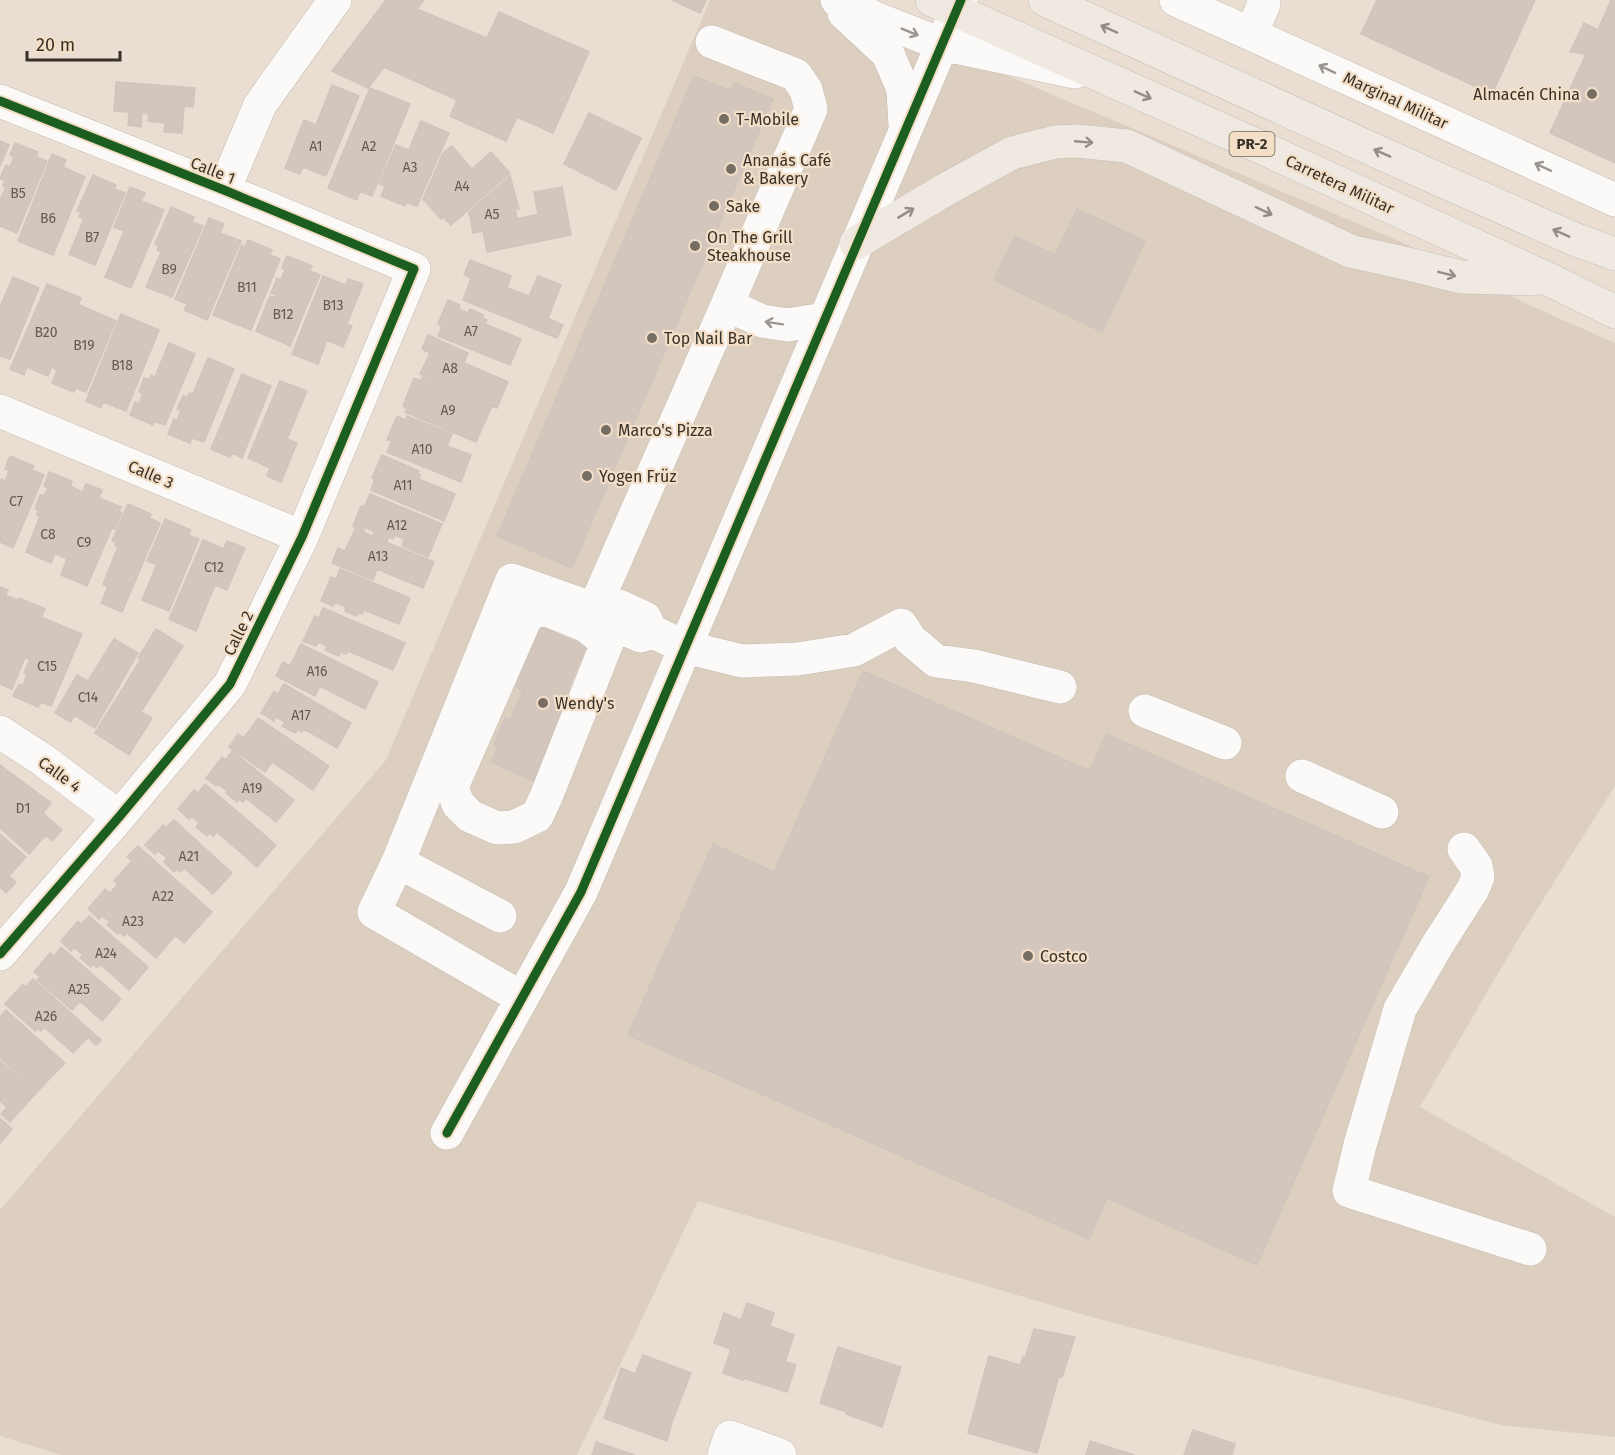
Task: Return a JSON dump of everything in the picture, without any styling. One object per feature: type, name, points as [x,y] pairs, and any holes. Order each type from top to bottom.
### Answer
[{"type":"main road","points":[[1045,0],[1574,239],[1615,254]]},
{"type":"main road","name":"Carretera Militar","points":[[949,4],[1103,77],[1548,279],[1615,312]]},
{"type":"main road","points":[[856,243],[1012,153],[1055,142],[1077,141],[1128,146],[1350,251],[1461,277],[1548,279]]},
{"type":"street","points":[[224,190],[260,105],[334,0]]},
{"type":"street","points":[[829,0],[888,54],[903,89],[905,129]]},
{"type":"street","points":[[837,0],[941,44],[1103,77]]},
{"type":"street","name":"Marginal Militar","points":[[1176,0],[1615,200]]},
{"type":"street","points":[[1251,34],[1264,4],[1263,0]]},
{"type":"street","points":[[447,1133],[581,892],[941,44],[949,4]]},
{"type":"street","points":[[596,616],[547,610],[533,611],[525,620],[452,787],[458,804],[470,816],[497,828],[514,827],[537,816],[546,798],[607,644],[596,616],[811,109],[807,90],[796,75],[712,42]]},
{"type":"street","name":"Calle 1","points":[[0,101],[414,269]]},
{"type":"street","name":"Calle 2","points":[[0,954],[230,684],[302,537],[414,269]]},
{"type":"street","points":[[727,305],[762,321],[788,326],[824,319]]},
{"type":"street","name":"Calle 3","points":[[0,411],[302,537]]},
{"type":"street","points":[[522,998],[374,912],[398,862],[512,580],[641,636],[651,631],[685,647],[742,662],[798,659],[854,650],[901,625],[910,639],[936,661],[974,666],[1060,687]]},
{"type":"street","points":[[1145,711],[1225,743]]},
{"type":"street","name":"Calle 4","points":[[0,732],[43,760],[119,817]]},
{"type":"street","points":[[1302,776],[1382,812]]},
{"type":"street","points":[[1464,849],[1476,866],[1478,877],[1473,889],[1400,1009],[1360,1145],[1349,1191],[1530,1249]]},
{"type":"street","points":[[398,862],[500,916]]},
{"type":"street","points":[[724,1455],[730,1437],[780,1455]]},
{"type":"shaded area","points":[[710,0],[819,0],[980,64],[1399,241],[1538,309],[1615,343],[1615,786],[1520,936],[1420,1107],[1615,1217],[1615,1437],[1501,1425],[1095,1318],[698,1201],[577,1455],[61,1455],[0,1436],[0,1210],[386,760]]},
{"type":"building","points":[[386,0],[424,0],[417,9],[487,38],[499,12],[589,52],[553,133],[517,117],[506,141],[450,116],[457,100],[384,67],[368,88],[332,71]]},
{"type":"building","points":[[672,0],[706,0],[700,13]]},
{"type":"building","points":[[1377,0],[1535,0],[1492,94],[1361,34]]},
{"type":"building","name":"Almacén China","points":[[1611,0],[1615,0],[1615,163],[1550,133],[1586,54],[1570,52],[1584,23],[1598,30]]},
{"type":"building","points":[[694,76],[731,91],[734,83],[773,99],[572,568],[497,536]]},
{"type":"building","points":[[116,82],[195,88],[193,107],[184,106],[182,133],[164,132],[165,123],[148,121],[149,114],[142,113],[141,127],[128,125],[129,112],[114,111]]},
{"type":"building","points":[[332,85],[359,96],[326,176],[303,167],[300,174],[285,168],[304,120],[316,125]]},
{"type":"building","points":[[370,88],[410,104],[372,196],[360,191],[357,200],[328,188]]},
{"type":"building","points":[[589,113],[641,138],[616,190],[564,164]]},
{"type":"building","points":[[421,121],[449,133],[417,206],[406,202],[405,206],[381,196],[385,186],[379,184],[396,145],[409,150]]},
{"type":"building","points":[[0,141],[9,145],[0,166]]},
{"type":"building","points":[[15,143],[38,152],[36,157],[47,161],[17,233],[0,226],[0,200],[6,187],[3,186],[5,181],[0,178],[6,165],[10,167],[14,157],[10,155]]},
{"type":"building","points":[[452,146],[472,169],[491,152],[510,173],[451,225],[443,217],[441,219],[423,199],[443,153]]},
{"type":"building","points":[[52,154],[66,160],[63,167],[85,177],[53,255],[18,241]]},
{"type":"building","points":[[93,175],[116,185],[114,189],[125,193],[95,265],[69,254],[84,219],[79,217],[81,212],[77,211]]},
{"type":"building","points":[[510,176],[519,209],[515,209],[517,219],[538,214],[534,192],[562,187],[571,235],[487,252],[483,231],[473,233],[468,213]]},
{"type":"building","points":[[130,187],[145,193],[141,201],[164,210],[131,288],[105,277],[124,231],[114,227]]},
{"type":"building","points":[[171,207],[194,217],[192,222],[203,226],[172,297],[146,287],[161,252],[157,250],[159,246],[155,244]]},
{"type":"building","points":[[1077,209],[1145,241],[1102,332],[994,280],[1015,236],[1055,255]]},
{"type":"building","points":[[209,218],[224,224],[220,233],[241,241],[207,320],[184,310],[187,304],[175,299]]},
{"type":"building","points":[[248,240],[272,250],[270,255],[280,259],[251,330],[213,315],[242,245],[245,247]]},
{"type":"building","points":[[287,256],[312,266],[310,271],[320,275],[290,346],[256,331],[270,296],[274,298],[276,295],[271,293],[277,278],[281,280],[285,270],[282,268]]},
{"type":"building","points":[[470,260],[511,276],[507,288],[529,296],[538,276],[561,285],[548,318],[563,325],[557,338],[463,300],[471,278],[464,275]]},
{"type":"building","points":[[323,276],[346,285],[348,279],[363,284],[347,324],[352,326],[343,347],[327,340],[318,364],[292,354]]},
{"type":"building","points":[[13,277],[39,288],[10,359],[0,356],[0,307]]},
{"type":"building","points":[[47,284],[81,298],[48,376],[27,367],[24,375],[10,369]]},
{"type":"building","points":[[448,300],[460,305],[459,309],[468,313],[470,309],[484,315],[482,318],[487,320],[485,324],[521,339],[510,365],[438,336],[442,326],[438,324]]},
{"type":"building","points":[[79,305],[116,321],[86,392],[76,388],[74,392],[52,383],[57,370],[53,368]]},
{"type":"building","points":[[121,314],[159,330],[126,411],[103,402],[101,408],[86,401]]},
{"type":"building","points":[[428,335],[468,353],[464,363],[508,382],[497,408],[420,374],[430,353],[422,349]]},
{"type":"building","points":[[169,343],[195,354],[165,425],[154,421],[153,425],[130,415],[135,402],[139,404],[143,394],[139,392],[144,378],[149,380],[151,375],[155,377]]},
{"type":"building","points":[[208,358],[234,369],[204,442],[192,438],[190,443],[168,434],[174,419],[177,421],[181,410],[177,409],[183,396],[193,394]]},
{"type":"building","points":[[242,374],[271,386],[242,458],[232,453],[230,457],[211,449]]},
{"type":"building","points":[[422,377],[492,406],[476,442],[405,412],[407,408],[403,406],[414,378],[421,381]]},
{"type":"building","points":[[280,381],[307,391],[287,439],[297,443],[281,482],[267,476],[270,468],[248,458]]},
{"type":"building","points":[[397,416],[406,420],[407,416],[452,434],[447,446],[471,455],[461,482],[387,452],[392,441],[387,440]]},
{"type":"building","points":[[382,455],[419,471],[417,473],[420,475],[419,479],[455,494],[444,521],[371,490],[375,479],[372,478]]},
{"type":"building","points":[[10,456],[34,466],[32,470],[44,475],[13,548],[0,542],[0,481],[1,479],[5,481],[9,471],[5,469]]},
{"type":"building","points":[[49,472],[72,481],[70,486],[81,491],[51,563],[26,552],[40,516],[37,515],[38,510],[35,509],[40,495],[44,496],[48,488],[44,486]]},
{"type":"building","points":[[86,484],[102,490],[99,498],[121,507],[119,511],[122,513],[115,529],[112,528],[87,586],[61,575],[67,559],[56,554]]},
{"type":"building","points":[[370,494],[442,524],[428,557],[402,546],[404,539],[395,535],[393,539],[389,537],[387,541],[373,535],[374,531],[365,527],[364,531],[353,526],[361,506],[364,507]]},
{"type":"building","points":[[128,504],[151,514],[149,518],[160,523],[122,612],[101,603],[108,587],[103,584],[118,547],[115,546],[116,542],[112,541]]},
{"type":"building","points":[[165,519],[191,530],[188,535],[199,539],[169,611],[142,600],[157,564],[147,561]]},
{"type":"building","points":[[355,529],[434,562],[423,588],[377,569],[373,580],[332,563],[338,548],[345,551]]},
{"type":"building","points":[[203,540],[224,549],[227,541],[245,548],[227,590],[215,585],[196,631],[169,619]]},
{"type":"building","points":[[340,569],[410,598],[399,624],[364,610],[357,616],[345,611],[346,607],[335,602],[333,606],[321,601],[331,577],[336,579]]},
{"type":"building","points":[[0,587],[8,590],[0,610]]},
{"type":"building","points":[[7,596],[18,600],[19,598],[45,609],[12,689],[0,684],[0,612]]},
{"type":"building","points":[[323,608],[405,643],[393,670],[348,651],[346,654],[341,652],[339,656],[325,650],[327,646],[318,642],[316,646],[303,641],[315,616],[319,618]]},
{"type":"building","points":[[43,618],[82,634],[51,706],[41,702],[38,707],[13,696],[19,684],[23,685],[27,675],[24,673],[30,659],[26,658]]},
{"type":"building","name":"Wendy's","points":[[541,627],[586,647],[568,688],[575,691],[536,782],[491,762],[498,747],[494,745],[505,718],[510,720],[523,690],[515,686]]},
{"type":"building","points":[[156,629],[183,646],[141,712],[152,718],[129,755],[95,733],[141,659],[138,658]]},
{"type":"building","points":[[114,639],[138,653],[95,728],[74,715],[71,722],[55,713],[77,675],[88,681]]},
{"type":"building","points":[[301,644],[378,682],[365,709],[320,686],[315,696],[276,676],[283,662],[290,666]]},
{"type":"building","name":"Costco","points":[[863,671],[1090,771],[1106,734],[1429,877],[1257,1265],[1107,1198],[1089,1239],[628,1035],[713,844],[774,872]]},
{"type":"building","points":[[284,684],[351,723],[337,748],[304,729],[302,732],[298,729],[295,733],[282,726],[285,722],[276,717],[274,721],[261,713],[274,691],[278,694]]},
{"type":"building","points":[[258,718],[329,766],[313,790],[272,762],[265,772],[229,747],[238,734],[244,738]]},
{"type":"building","points":[[232,751],[294,800],[276,822],[246,798],[243,802],[239,799],[237,802],[226,793],[228,791],[217,784],[216,786],[206,778],[222,757],[226,760]]},
{"type":"building","points":[[0,765],[51,803],[43,813],[62,830],[52,841],[46,835],[29,854],[0,828]]},
{"type":"building","points":[[205,784],[276,845],[257,867],[217,832],[213,836],[210,832],[207,836],[196,827],[199,823],[191,816],[189,819],[178,809],[194,790],[198,793]]},
{"type":"building","points":[[174,820],[232,873],[213,894],[184,868],[181,872],[177,869],[174,872],[164,862],[167,858],[158,851],[155,854],[145,845],[163,825],[166,828]]},
{"type":"building","points":[[0,834],[26,857],[9,876],[16,882],[6,893],[0,887]]},
{"type":"building","points":[[138,846],[212,912],[184,943],[114,881],[132,861],[127,857]]},
{"type":"building","points":[[117,885],[175,936],[156,958],[127,933],[124,936],[120,932],[118,934],[107,925],[110,922],[102,916],[99,919],[88,909],[105,889],[110,893]]},
{"type":"building","points":[[89,916],[148,967],[129,990],[100,964],[97,968],[93,964],[91,967],[80,958],[83,955],[74,947],[71,951],[61,941],[78,921],[81,924]]},
{"type":"building","points":[[61,947],[121,999],[102,1021],[80,1001],[72,1010],[37,980],[40,977],[34,972],[50,953],[54,956]]},
{"type":"building","points":[[33,979],[101,1040],[96,1045],[88,1037],[73,1053],[44,1027],[41,1031],[38,1028],[35,1031],[5,1004],[23,984],[26,987]]},
{"type":"building","points":[[6,1010],[65,1063],[37,1092],[0,1058],[0,1017]]},
{"type":"building","points":[[0,1061],[36,1093],[10,1122],[1,1114],[7,1107],[0,1101]]},
{"type":"building","points":[[0,1118],[12,1129],[0,1143]]},
{"type":"building","points":[[747,1303],[774,1313],[770,1326],[794,1335],[785,1362],[796,1365],[787,1392],[723,1373],[731,1349],[714,1343],[724,1313],[741,1320]]},
{"type":"building","points":[[1034,1329],[1075,1337],[1062,1377],[1059,1376],[1037,1453],[968,1433],[989,1356],[1020,1365],[1023,1357],[1024,1361]]},
{"type":"building","points":[[838,1347],[901,1367],[882,1427],[820,1403]]},
{"type":"building","points":[[643,1355],[691,1373],[667,1441],[604,1418],[621,1368],[635,1374]]},
{"type":"building","points":[[1193,1430],[1235,1444],[1232,1455],[1184,1455]]},
{"type":"building","points":[[1090,1441],[1134,1455],[1086,1455]]},
{"type":"building","points":[[596,1442],[635,1455],[592,1455]]},
{"type":"cycle path","points":[[447,1133],[581,892],[961,0]]},
{"type":"cycle path","points":[[0,101],[414,269],[302,537],[230,684],[0,954]]},
{"type":"place","name":"Almacén China","points":[[1592,94]]},
{"type":"place","name":"T-Mobile","points":[[724,119]]},
{"type":"place","name":"Ananás Café & Bakery","points":[[731,169]]},
{"type":"place","name":"Sake","points":[[714,206]]},
{"type":"place","name":"On The Grill Steakhouse","points":[[695,246]]},
{"type":"place","name":"Top Nail Bar","points":[[652,338]]},
{"type":"place","name":"Marco's Pizza","points":[[606,430]]},
{"type":"place","name":"Yogen Früz","points":[[587,476]]},
{"type":"place","name":"Wendy's","points":[[543,703]]},
{"type":"place","name":"Costco","points":[[1028,956]]}]
